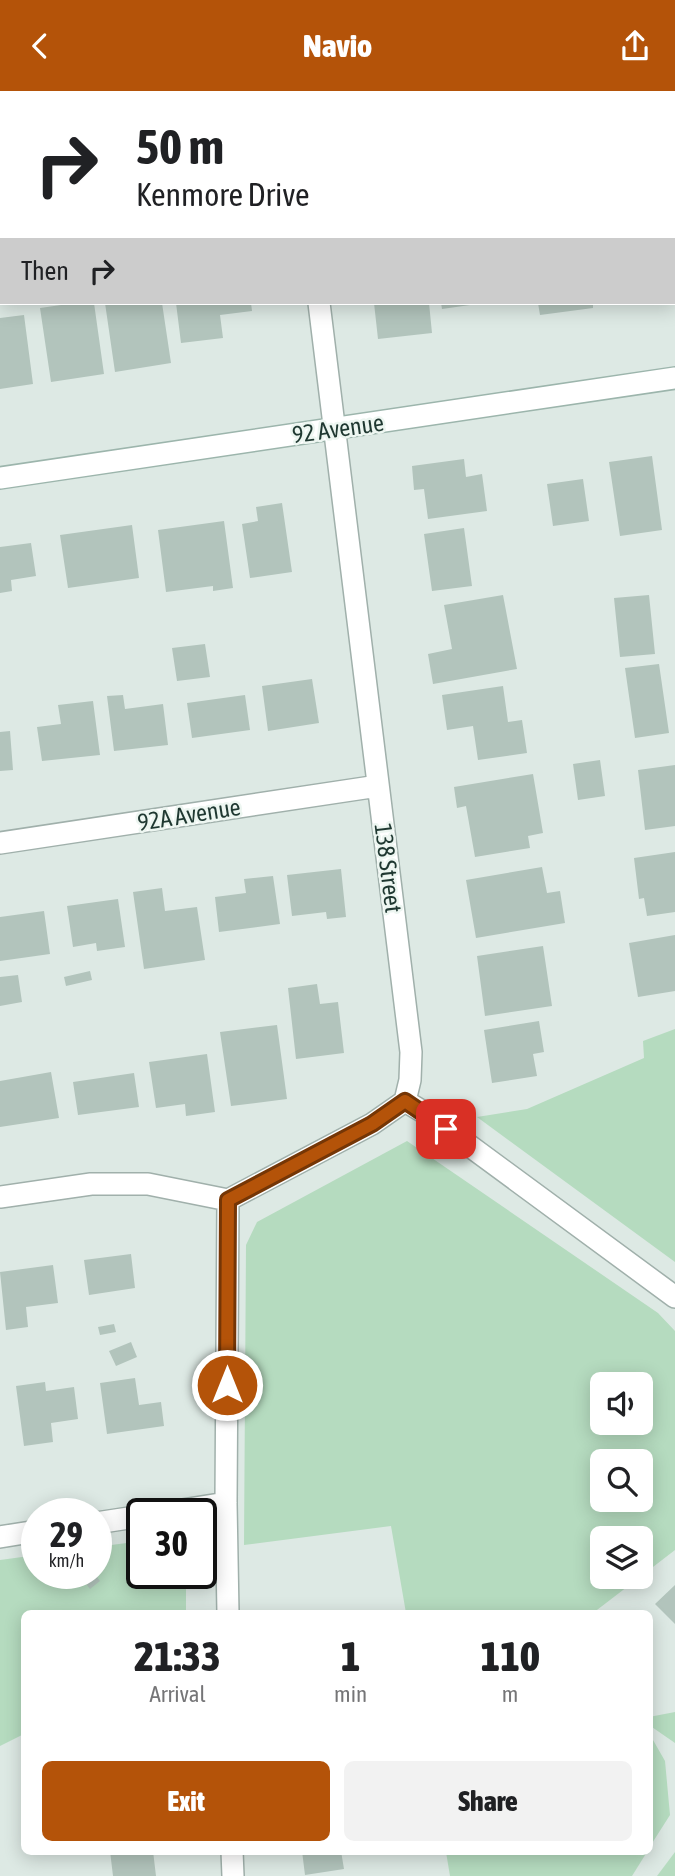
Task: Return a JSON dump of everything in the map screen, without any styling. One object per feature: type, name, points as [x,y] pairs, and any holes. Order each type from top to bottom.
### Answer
[{"type":"street","name":"138 Street","points":[[319,305],[411,1052],[410,1080],[405,1101]]},
{"type":"street","name":"92 Avenue","points":[[0,478],[675,378]]},
{"type":"street","name":"92A Avenue","points":[[0,843],[378,786]]},
{"type":"street","points":[[0,1197],[91,1184],[148,1184],[228,1200],[372,1124],[405,1101],[675,1297]]},
{"type":"street","points":[[228,1200],[228,1610]]},
{"type":"street","points":[[217,1504],[226,1503]]},
{"type":"street","points":[[0,1537],[21,1534]]},
{"type":"street","points":[[232,1855],[233,1876]]},
{"type":"green space","points":[[675,1029],[675,1262],[477,1117],[527,1109],[644,1058],[643,1041]]},
{"type":"green space","points":[[407,1141],[658,1313],[675,1331],[675,1550],[653,1567],[653,1526],[590,1526],[590,1589],[624,1589],[597,1610],[405,1610],[391,1526],[244,1545],[246,1245],[257,1222]]},
{"type":"green space","points":[[126,1543],[126,1589],[186,1589],[186,1610],[21,1610],[21,1736],[0,1746],[0,1560],[21,1557],[21,1589],[112,1589],[112,1545]]},
{"type":"green space","points":[[675,1712],[675,1743],[653,1728],[653,1716]]},
{"type":"green space","points":[[653,1740],[665,1761],[670,1815],[653,1842]]},
{"type":"green space","points":[[675,1852],[675,1876],[657,1876]]},
{"type":"green space","points":[[447,1855],[645,1855],[632,1876],[450,1876]]},
{"type":"building","points":[[94,305],[104,374],[51,382],[40,308]]},
{"type":"building","points":[[105,305],[162,305],[171,363],[115,372]]},
{"type":"building","points":[[176,305],[251,305],[252,311],[220,315],[223,338],[181,343]]},
{"type":"building","points":[[374,305],[429,305],[432,333],[378,339]]},
{"type":"building","points":[[441,305],[470,305],[442,309]]},
{"type":"building","points":[[538,305],[593,305],[593,308],[540,315]]},
{"type":"building","points":[[24,315],[33,384],[0,389],[0,318]]},
{"type":"building","points":[[652,456],[662,530],[620,536],[609,462]]},
{"type":"building","points":[[464,459],[466,477],[482,474],[487,511],[428,519],[424,489],[414,490],[412,466]]},
{"type":"building","points":[[583,479],[589,521],[553,526],[547,484]]},
{"type":"building","points":[[282,503],[292,572],[250,578],[242,524],[258,521],[256,507]]},
{"type":"building","points":[[224,521],[233,588],[213,591],[213,586],[166,592],[158,530]]},
{"type":"building","points":[[132,525],[139,578],[68,588],[60,535]]},
{"type":"building","points":[[464,528],[472,586],[432,591],[424,534]]},
{"type":"building","points":[[31,543],[36,576],[11,580],[12,591],[0,593],[0,547]]},
{"type":"building","points":[[503,595],[517,669],[433,684],[428,654],[452,649],[444,605]]},
{"type":"building","points":[[649,595],[655,654],[620,657],[614,598]]},
{"type":"building","points":[[205,644],[210,677],[177,681],[172,648]]},
{"type":"building","points":[[659,664],[669,733],[635,738],[625,668]]},
{"type":"building","points":[[312,679],[319,723],[268,731],[262,686]]},
{"type":"building","points":[[503,686],[508,722],[522,720],[527,753],[478,760],[473,726],[447,730],[442,695]]},
{"type":"building","points":[[123,695],[125,709],[163,704],[168,745],[114,751],[107,696]]},
{"type":"building","points":[[245,695],[250,730],[192,738],[187,703]]},
{"type":"building","points":[[93,701],[100,755],[42,761],[37,727],[61,724],[58,705]]},
{"type":"building","points":[[10,731],[13,770],[0,771],[0,732]]},
{"type":"building","points":[[600,760],[605,796],[578,800],[573,764]]},
{"type":"building","points":[[675,765],[675,826],[645,830],[638,770]]},
{"type":"building","points":[[533,774],[543,833],[528,836],[530,848],[475,857],[466,806],[457,808],[454,787]]},
{"type":"building","points":[[675,852],[675,912],[647,916],[644,898],[639,899],[634,858]]},
{"type":"building","points":[[542,867],[547,893],[560,891],[565,923],[476,938],[466,880]]},
{"type":"building","points":[[341,869],[346,917],[327,919],[326,912],[292,916],[287,875]]},
{"type":"building","points":[[273,876],[280,924],[219,932],[215,897],[246,893],[244,879]]},
{"type":"building","points":[[162,888],[165,911],[197,907],[205,960],[144,969],[133,892]]},
{"type":"building","points":[[118,899],[125,947],[97,951],[96,943],[73,947],[67,906]]},
{"type":"building","points":[[44,911],[50,954],[0,961],[0,917]]},
{"type":"building","points":[[675,935],[675,991],[638,997],[629,943]]},
{"type":"building","points":[[543,946],[552,1006],[485,1016],[477,956]]},
{"type":"building","points":[[90,971],[92,980],[66,986],[64,977]]},
{"type":"building","points":[[18,975],[22,1002],[0,1006],[0,977]]},
{"type":"building","points":[[317,984],[320,1004],[338,1002],[344,1053],[296,1059],[288,988]]},
{"type":"building","points":[[539,1021],[544,1052],[533,1054],[537,1076],[492,1083],[484,1030]]},
{"type":"building","points":[[277,1025],[287,1099],[231,1106],[220,1032]]},
{"type":"building","points":[[207,1054],[215,1112],[186,1116],[185,1104],[156,1108],[149,1062]]},
{"type":"building","points":[[51,1072],[59,1118],[0,1127],[0,1081]]},
{"type":"building","points":[[134,1073],[139,1107],[78,1115],[73,1082]]},
{"type":"building","points":[[131,1254],[135,1288],[89,1295],[84,1260]]},
{"type":"building","points":[[53,1265],[58,1303],[26,1307],[28,1327],[6,1330],[0,1272]]},
{"type":"building","points":[[114,1324],[116,1332],[100,1335],[98,1327]]},
{"type":"building","points":[[131,1342],[137,1357],[116,1366],[109,1351]]},
{"type":"building","points":[[135,1378],[139,1405],[161,1402],[164,1426],[107,1434],[100,1383]]},
{"type":"building","points":[[45,1382],[46,1391],[74,1387],[78,1419],[51,1423],[53,1442],[24,1446],[16,1386]]},
{"type":"building","points":[[675,1585],[675,1624],[655,1604]]},
{"type":"building","points":[[110,1855],[153,1855],[156,1876],[113,1876]]},
{"type":"building","points":[[302,1855],[342,1855],[344,1869],[305,1875]]},
{"type":"route","points":[[227,1385],[228,1200],[372,1124],[405,1101],[446,1129]]}]
